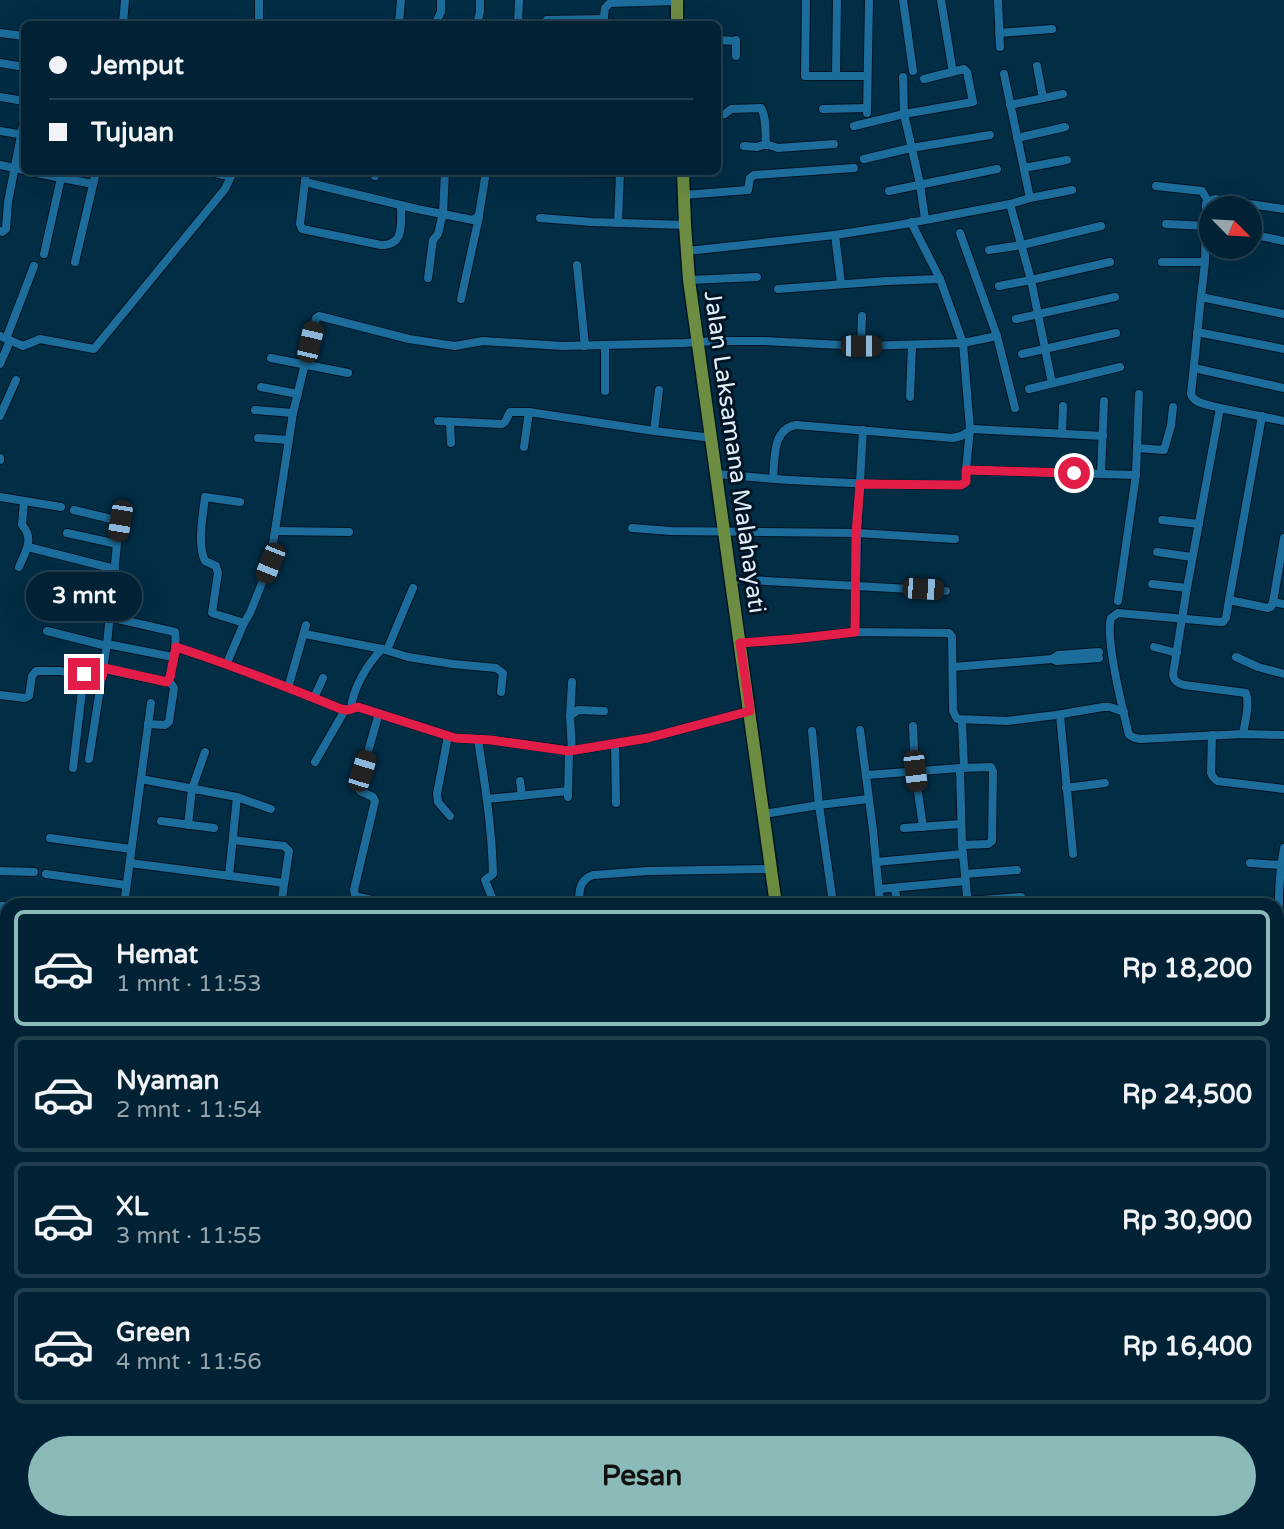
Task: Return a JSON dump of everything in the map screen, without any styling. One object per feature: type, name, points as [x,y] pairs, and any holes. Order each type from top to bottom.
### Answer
[{"type":"highway","points":[[677,0],[677,21]]},
{"type":"highway","name":"Jalan Laksamana Malahayati","points":[[683,175],[689,280],[775,898]]},
{"type":"street","points":[[123,21],[125,0]]},
{"type":"street","points":[[259,0],[259,21]]},
{"type":"street","points":[[399,21],[401,0]]},
{"type":"street","points":[[436,21],[441,0]]},
{"type":"street","points":[[478,21],[480,0]]},
{"type":"street","points":[[518,21],[519,0]]},
{"type":"street","points":[[604,21],[606,6],[610,3],[677,0]]},
{"type":"street","points":[[806,0],[806,76],[867,76]]},
{"type":"street","points":[[836,75],[837,0]]},
{"type":"street","points":[[823,109],[867,111],[869,0]]},
{"type":"street","points":[[904,0],[913,71]]},
{"type":"street","points":[[941,0],[952,67]]},
{"type":"street","points":[[998,0],[1000,47]]},
{"type":"street","points":[[547,20],[576,21]]},
{"type":"street","points":[[999,33],[1052,29]]},
{"type":"street","points":[[0,33],[21,36]]},
{"type":"street","points":[[721,40],[736,41],[736,56]]},
{"type":"street","points":[[0,63],[21,66]]},
{"type":"street","points":[[1037,66],[1043,98]]},
{"type":"street","points":[[853,125],[973,102],[967,72],[964,69],[924,79]]},
{"type":"street","points":[[1004,74],[1030,198]]},
{"type":"street","points":[[903,77],[904,114],[925,219]]},
{"type":"street","points":[[1010,105],[1063,94]]},
{"type":"street","points":[[0,97],[21,100]]},
{"type":"street","points":[[721,115],[731,110],[764,110],[766,145]]},
{"type":"street","points":[[1017,138],[1065,127]]},
{"type":"street","points":[[0,131],[21,135]]},
{"type":"street","points":[[864,159],[990,135]]},
{"type":"street","points":[[0,231],[6,229],[4,201],[21,143]]},
{"type":"street","points":[[744,146],[766,145],[778,148],[834,144]]},
{"type":"street","points":[[1024,168],[1068,160]]},
{"type":"street","points":[[0,165],[21,169]]},
{"type":"street","points":[[684,195],[748,190],[750,178],[754,175],[854,168]]},
{"type":"street","points":[[889,191],[997,169]]},
{"type":"street","points":[[46,175],[93,184]]},
{"type":"street","points":[[75,262],[95,175]]},
{"type":"street","points":[[5,339],[24,346],[40,339],[94,349],[225,189],[231,175]]},
{"type":"street","points":[[306,175],[300,224],[303,230],[390,245],[398,239],[401,205]]},
{"type":"street","points":[[428,278],[433,240],[438,234],[443,213],[445,175]]},
{"type":"street","points":[[461,299],[486,175]]},
{"type":"street","points":[[618,223],[620,175]]},
{"type":"street","points":[[44,254],[61,178]]},
{"type":"street","points":[[305,182],[473,220],[479,217]]},
{"type":"street","points":[[1156,187],[1202,191],[1205,196]]},
{"type":"street","points":[[687,251],[835,235],[1010,204],[1072,190]]},
{"type":"street","points":[[1010,204],[1031,281],[1052,383]]},
{"type":"street","points":[[1262,206],[1284,209]]},
{"type":"street","points":[[540,218],[685,225]]},
{"type":"street","points":[[717,474],[860,484],[961,485],[966,482],[970,429],[963,343],[940,279],[911,222]]},
{"type":"street","points":[[1166,224],[1199,226]]},
{"type":"street","points":[[989,250],[1101,226]]},
{"type":"street","points":[[960,233],[997,336],[1015,408]]},
{"type":"street","points":[[835,235],[841,284]]},
{"type":"street","points":[[1262,236],[1284,241]]},
{"type":"street","points":[[1205,259],[1192,397],[1196,401],[1220,408],[1284,421]]},
{"type":"street","points":[[999,286],[1110,262]]},
{"type":"street","points":[[1162,262],[1205,262]]},
{"type":"street","points":[[577,265],[585,346]]},
{"type":"street","points":[[0,364],[5,339],[34,266]]},
{"type":"street","points":[[689,280],[757,277]]},
{"type":"street","points":[[778,289],[940,279]]},
{"type":"street","points":[[1016,319],[1115,297]]},
{"type":"street","points":[[1201,297],[1284,314]]},
{"type":"street","points":[[227,663],[270,563],[293,413],[316,318],[320,316],[409,339],[455,346],[483,341],[605,346],[764,341],[861,346],[963,343],[997,336]]},
{"type":"street","points":[[861,346],[862,316]]},
{"type":"street","points":[[1197,332],[1284,349]]},
{"type":"street","points":[[1022,354],[1116,333]]},
{"type":"street","points":[[910,397],[912,345]]},
{"type":"street","points":[[604,391],[605,346]]},
{"type":"street","points":[[271,358],[348,373]]},
{"type":"street","points":[[1029,389],[1120,367]]},
{"type":"street","points":[[1194,368],[1284,388]]},
{"type":"street","points":[[0,416],[16,380]]},
{"type":"street","points":[[261,387],[298,394]]},
{"type":"street","points":[[654,431],[659,390]]},
{"type":"street","points":[[1118,601],[1136,475],[1139,394]]},
{"type":"street","points":[[1101,474],[1104,401]]},
{"type":"street","points":[[1062,433],[1063,406]]},
{"type":"street","points":[[1137,448],[1164,450],[1173,407]]},
{"type":"street","points":[[1220,408],[1173,674],[1178,683],[1246,693],[1248,701],[1243,734]]},
{"type":"street","points":[[255,410],[293,413]]},
{"type":"street","points":[[438,421],[502,424],[510,412],[529,412],[712,438]]},
{"type":"street","points":[[524,447],[529,412]]},
{"type":"street","points":[[1262,416],[1226,618],[1223,622],[1118,613],[1109,623],[1110,640],[1129,735],[1135,738],[1284,735]]},
{"type":"street","points":[[450,422],[451,443]]},
{"type":"street","points":[[773,478],[777,440],[784,429],[796,425],[953,438],[970,429],[1103,436]]},
{"type":"street","points":[[855,632],[856,534],[863,430]]},
{"type":"street","points":[[258,438],[289,440]]},
{"type":"street","points":[[966,470],[1136,475]]},
{"type":"street","points":[[240,502],[205,496],[201,550],[205,561],[216,566],[218,573],[212,613],[244,623]]},
{"type":"street","points":[[0,497],[61,507]]},
{"type":"street","points":[[19,567],[28,547],[29,537],[22,525],[24,501]]},
{"type":"street","points":[[89,759],[107,645],[122,506]]},
{"type":"street","points":[[74,510],[120,521]]},
{"type":"street","points":[[1162,520],[1199,524]]},
{"type":"street","points":[[632,528],[955,539]]},
{"type":"street","points":[[276,531],[349,532]]},
{"type":"street","points":[[67,533],[117,544]]},
{"type":"street","points":[[1229,600],[1271,607],[1284,538]]},
{"type":"street","points":[[28,547],[115,569]]},
{"type":"street","points":[[1157,552],[1192,557]]},
{"type":"street","points":[[51,579],[112,594]]},
{"type":"street","points":[[731,579],[946,591]]},
{"type":"street","points":[[1152,584],[1187,588]]},
{"type":"street","points":[[315,762],[348,709],[373,659],[385,649],[413,588]]},
{"type":"street","points":[[1273,602],[1284,604]]},
{"type":"street","points":[[46,604],[175,632],[176,647],[169,680],[174,688],[169,722],[165,725],[148,724]]},
{"type":"street","points":[[288,688],[305,630],[408,657],[496,668],[503,673],[501,692]]},
{"type":"street","points":[[47,631],[173,657]]},
{"type":"street","points":[[740,643],[855,632],[949,633],[952,636],[953,711],[957,719],[1007,720],[1103,707],[1123,712]]},
{"type":"street","points":[[176,647],[227,663],[314,698],[348,709],[358,707],[448,736],[570,751],[648,738],[750,711]]},
{"type":"street","points":[[1154,647],[1177,653]]},
{"type":"street","points":[[953,667],[1052,659],[1058,661],[1099,655]]},
{"type":"street","points":[[1236,657],[1284,674]]},
{"type":"street","points":[[0,695],[23,699],[28,697],[32,676],[36,671],[103,673],[162,682],[169,680]]},
{"type":"street","points":[[73,768],[84,674]]},
{"type":"street","points":[[314,698],[323,678]]},
{"type":"street","points":[[487,799],[568,794],[572,682]]},
{"type":"street","points":[[126,898],[151,703]]},
{"type":"street","points":[[570,716],[579,710],[604,711]]},
{"type":"street","points":[[363,898],[355,895],[354,890],[375,801],[358,787],[379,713]]},
{"type":"street","points":[[1059,715],[1073,854]]},
{"type":"street","points":[[962,721],[961,824],[967,898]]},
{"type":"street","points":[[912,726],[923,827]]},
{"type":"street","points":[[860,730],[880,898]]},
{"type":"street","points":[[812,731],[819,805],[833,898]]},
{"type":"street","points":[[1212,735],[1213,777],[1217,780],[1284,789]]},
{"type":"street","points":[[448,736],[437,794],[438,802],[450,816]]},
{"type":"street","points":[[478,740],[487,799],[493,874],[485,880],[492,898]]},
{"type":"street","points":[[615,744],[616,803]]},
{"type":"street","points":[[188,825],[192,789],[205,752]]},
{"type":"street","points":[[867,775],[962,768],[992,769],[991,843],[876,862]]},
{"type":"street","points":[[141,779],[237,797],[271,809]]},
{"type":"street","points":[[520,781],[522,796]]},
{"type":"street","points":[[1066,788],[1105,783]]},
{"type":"street","points":[[229,876],[237,797]]},
{"type":"street","points":[[764,814],[868,799]]},
{"type":"street","points":[[161,821],[214,828]]},
{"type":"street","points":[[904,828],[961,824]]},
{"type":"street","points":[[50,838],[131,849]]},
{"type":"street","points":[[233,840],[286,847],[289,851],[282,898]]},
{"type":"street","points":[[1279,898],[1284,848]]},
{"type":"street","points":[[130,863],[284,883]]},
{"type":"street","points":[[1251,863],[1281,865]]},
{"type":"street","points":[[580,898],[581,885],[586,878],[593,875],[648,871],[771,869]]},
{"type":"street","points":[[879,889],[1017,870]]},
{"type":"street","points":[[0,871],[34,872]]},
{"type":"street","points":[[46,874],[127,885]]},
{"type":"street","points":[[895,888],[896,898]]},
{"type":"street","points":[[1012,898],[1021,897]]},
{"type":"route","points":[[84,674],[102,677],[104,668],[167,682],[176,647],[227,663],[341,709],[358,707],[455,738],[572,751],[648,738],[750,711],[740,643],[855,632],[856,534],[860,484],[963,485],[966,482],[966,470],[1074,473]]}]
